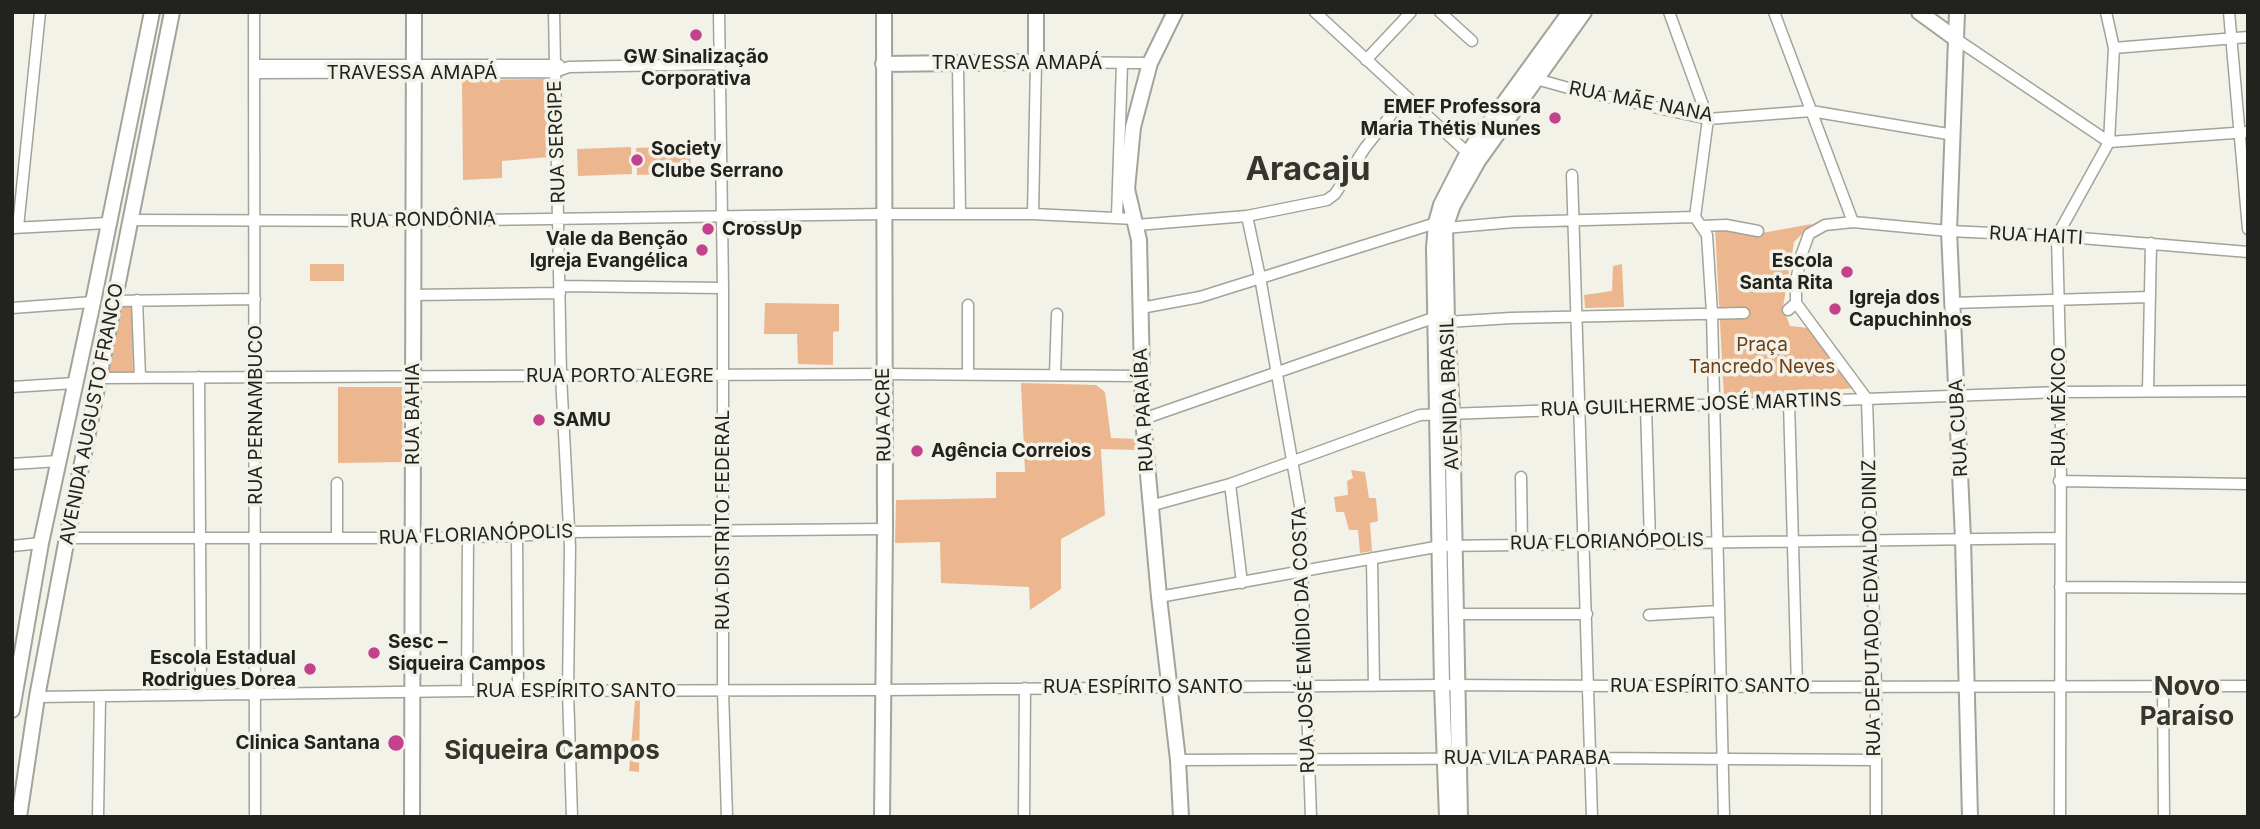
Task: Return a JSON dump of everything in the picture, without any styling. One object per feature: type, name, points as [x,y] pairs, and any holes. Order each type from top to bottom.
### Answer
[{"type":"main road","name":"AVENIDA AUGUSTO FRANCO","points":[[13,702],[41,543],[152,12]]},
{"type":"main road","name":"AVENIDA AUGUSTO FRANCO","points":[[19,817],[37,697],[67,538],[172,12]]},
{"type":"main road","name":"RUA BAHIA","points":[[412,817],[414,12]]},
{"type":"main road","name":"RUA ACRE","points":[[882,817],[886,529],[883,374],[884,12]]},
{"type":"main road","points":[[1036,12],[1036,62]]},
{"type":"main road","name":"RUA PARAÍBA","points":[[1175,12],[1150,63],[1133,127],[1127,189],[1136,222],[1140,254],[1140,376],[1143,419],[1159,597],[1178,760],[1181,817]]},
{"type":"main road","name":"AVENIDA BRASIL","points":[[1460,817],[1452,758],[1445,414],[1441,319],[1434,248],[1441,225],[1441,205],[1570,12]]},
{"type":"main road","name":"AVENIDA BRASIL","points":[[1473,157],[1536,79],[1584,12]]},
{"type":"main road","points":[[1919,12],[1956,39]]},
{"type":"main road","name":"RUA CUBA","points":[[1957,12],[1949,231],[1964,539],[1970,817]]},
{"type":"main road","name":"TRAVESSA AMAPÁ","points":[[883,64],[1036,62]]},
{"type":"main road","name":"AVENIDA BRASIL","points":[[1447,545],[1455,614],[1449,685]]},
{"type":"main road","name":"AVENIDA BRASIL","points":[[1447,817],[1452,758]]},
{"type":"street","points":[[40,12],[15,228],[108,223]]},
{"type":"street","name":"RUA PERNAMBUCO","points":[[254,12],[257,694],[255,817]]},
{"type":"street","name":"RUA SERGIPE","points":[[554,12],[561,376],[568,532],[568,691],[572,817]]},
{"type":"street","name":"RUA DISTRITO FEDERAL","points":[[719,12],[724,375],[723,691],[727,817]]},
{"type":"street","points":[[1315,12],[1473,157]]},
{"type":"street","points":[[1366,60],[1410,12]]},
{"type":"street","points":[[1440,12],[1472,41]]},
{"type":"street","points":[[1670,12],[1708,119],[1695,216],[1707,235],[1712,313],[1724,817]]},
{"type":"street","points":[[1774,12],[1853,222]]},
{"type":"street","name":"RUA MÉXICO","points":[[2060,817],[2061,392],[2057,236],[2109,142],[2114,48],[2105,12]]},
{"type":"street","points":[[2229,12],[2243,132],[2248,229]]},
{"type":"street","points":[[2114,48],[2248,37]]},
{"type":"street","points":[[1956,39],[2109,142],[2243,132]]},
{"type":"street","points":[[1033,214],[1036,62]]},
{"type":"street","name":"TRAVESSA AMAPÁ","points":[[1036,62],[1150,63]]},
{"type":"street","points":[[1117,218],[1122,63]]},
{"type":"street","name":"TRAVESSA AMAPÁ","points":[[254,69],[569,68],[720,64]]},
{"type":"street","points":[[958,64],[960,214]]},
{"type":"street","name":"RUA MÃE NANA","points":[[1536,79],[1708,119],[1811,111],[1954,135]]},
{"type":"street","name":"RUA RONDÔNIA","points":[[131,220],[413,221],[1033,214],[1117,218],[1136,222],[1247,216],[1315,204],[1332,197],[1365,148],[1405,97]]},
{"type":"street","points":[[1572,175],[1592,817]]},
{"type":"street","name":"RUA JOSÉ EMÍDIO DA COSTA","points":[[1247,216],[1261,276],[1302,517],[1311,817]]},
{"type":"street","points":[[1140,308],[1200,297],[1261,276],[1441,225],[1695,216]]},
{"type":"street","name":"RUA HAITI","points":[[1867,399],[1801,312],[1792,307],[1805,241],[1812,231],[1825,225],[1853,222],[2248,252]]},
{"type":"street","points":[[1701,226],[1726,225],[1758,231]]},
{"type":"street","points":[[2148,391],[2151,243]]},
{"type":"street","points":[[412,295],[723,288]]},
{"type":"street","points":[[1952,303],[2150,297]]},
{"type":"street","points":[[113,301],[255,299]]},
{"type":"street","points":[[137,300],[139,377]]},
{"type":"street","points":[[12,308],[93,302]]},
{"type":"street","points":[[968,305],[968,374]]},
{"type":"street","points":[[1143,419],[1276,371],[1441,319],[1744,313]]},
{"type":"street","points":[[1055,374],[1057,314]]},
{"type":"street","name":"RUA PORTO ALEGRE","points":[[99,378],[883,374],[1140,376]]},
{"type":"street","points":[[199,377],[201,695]]},
{"type":"street","points":[[12,387],[75,383]]},
{"type":"street","name":"RUA GUILHERME JOSÉ MARTINS","points":[[1150,506],[1230,484],[1406,419],[1445,414],[2061,392],[2248,391]]},
{"type":"street","name":"RUA DEPUTADO EDVALDO DINIZ","points":[[1867,399],[1876,686],[1876,817]]},
{"type":"street","points":[[1789,402],[1797,687]]},
{"type":"street","points":[[1646,406],[1650,542]]},
{"type":"street","points":[[12,464],[59,461]]},
{"type":"street","points":[[1521,477],[1522,543]]},
{"type":"street","points":[[2059,481],[2248,484]]},
{"type":"street","points":[[337,483],[337,538]]},
{"type":"street","points":[[1230,484],[1242,583]]},
{"type":"street","name":"RUA FLORIANÓPOLIS","points":[[67,538],[412,538],[568,532],[886,529]]},
{"type":"street","points":[[467,691],[468,536]]},
{"type":"street","points":[[517,536],[518,691]]},
{"type":"street","name":"RUA FLORIANÓPOLIS","points":[[1159,597],[1447,545],[2059,538]]},
{"type":"street","points":[[12,546],[41,543]]},
{"type":"street","points":[[1372,558],[1374,685]]},
{"type":"street","points":[[2060,587],[2248,588]]},
{"type":"street","points":[[1648,615],[1719,611]]},
{"type":"street","points":[[1455,614],[1587,614]]},
{"type":"street","name":"RUA ESPÍRITO SANTO","points":[[37,697],[467,691],[1374,685],[2248,686]]},
{"type":"street","points":[[2163,686],[2164,817]]},
{"type":"street","points":[[1024,817],[1025,688]]},
{"type":"street","points":[[98,817],[100,697]]},
{"type":"street","name":"RUA VILA PARABA","points":[[1178,760],[1876,760]]},
{"type":"green space","points":[[545,79],[549,157],[502,161],[502,178],[463,180],[462,80]]},
{"type":"green space","points":[[690,146],[691,173],[637,175],[636,148]]},
{"type":"green space","points":[[631,147],[632,174],[578,176],[577,149]]},
{"type":"green space","name":"Praça Tancredo Neves","points":[[1812,224],[1794,242],[1783,307],[1790,326],[1809,328],[1856,388],[1724,398],[1715,228],[1756,234]]},
{"type":"green space","points":[[310,264],[344,264],[344,281],[310,281]]},
{"type":"green space","points":[[1622,264],[1624,307],[1585,308],[1584,295],[1612,291],[1613,266]]},
{"type":"green space","points":[[765,303],[839,304],[839,331],[833,332],[833,365],[798,364],[797,334],[764,334]]},
{"type":"green space","points":[[120,307],[132,307],[133,373],[105,373]]},
{"type":"green space","points":[[1021,383],[1096,385],[1105,392],[1111,438],[1139,439],[1137,450],[1101,449],[1105,515],[1061,539],[1061,589],[1030,610],[1029,587],[941,583],[940,542],[895,543],[896,500],[996,498],[996,472],[1025,472]]},
{"type":"green space","points":[[338,387],[402,387],[403,462],[338,463]]},
{"type":"green space","points":[[1351,470],[1365,472],[1369,498],[1376,498],[1378,521],[1370,523],[1372,551],[1360,553],[1358,530],[1349,530],[1344,512],[1336,512],[1334,497],[1348,495],[1347,481],[1353,478]]},
{"type":"green space","points":[[640,699],[639,772],[629,771],[635,700]]},
{"type":"place","name":"GW Sinalização Corporativa","points":[[696,35]]},
{"type":"place","name":"EMEF Professora Maria Thétis Nunes","points":[[1555,118]]},
{"type":"place","name":"Society Clube Serrano","points":[[637,160]]},
{"type":"place","name":"CrossUp","points":[[708,229]]},
{"type":"place","name":"Vale da Benção Igreja Evangélica","points":[[702,250]]},
{"type":"place","name":"Escola Santa Rita","points":[[1847,272]]},
{"type":"place","name":"Igreja dos Capuchinhos","points":[[1835,309]]},
{"type":"place","name":"SAMU","points":[[539,420]]},
{"type":"place","name":"Agência Correios","points":[[917,451]]},
{"type":"place","name":"Sesc – Siqueira Campos","points":[[374,653]]},
{"type":"place","name":"Escola Estadual Rodrigues Dorea","points":[[310,669]]},
{"type":"place","name":"Clinica Santana","points":[[396,743]]},
{"type":"district","name":"Aracaju","points":[[1308,170]]},
{"type":"district","name":"Novo Paraíso","points":[[2187,702]]},
{"type":"district","name":"Siqueira Campos","points":[[552,751]]}]
